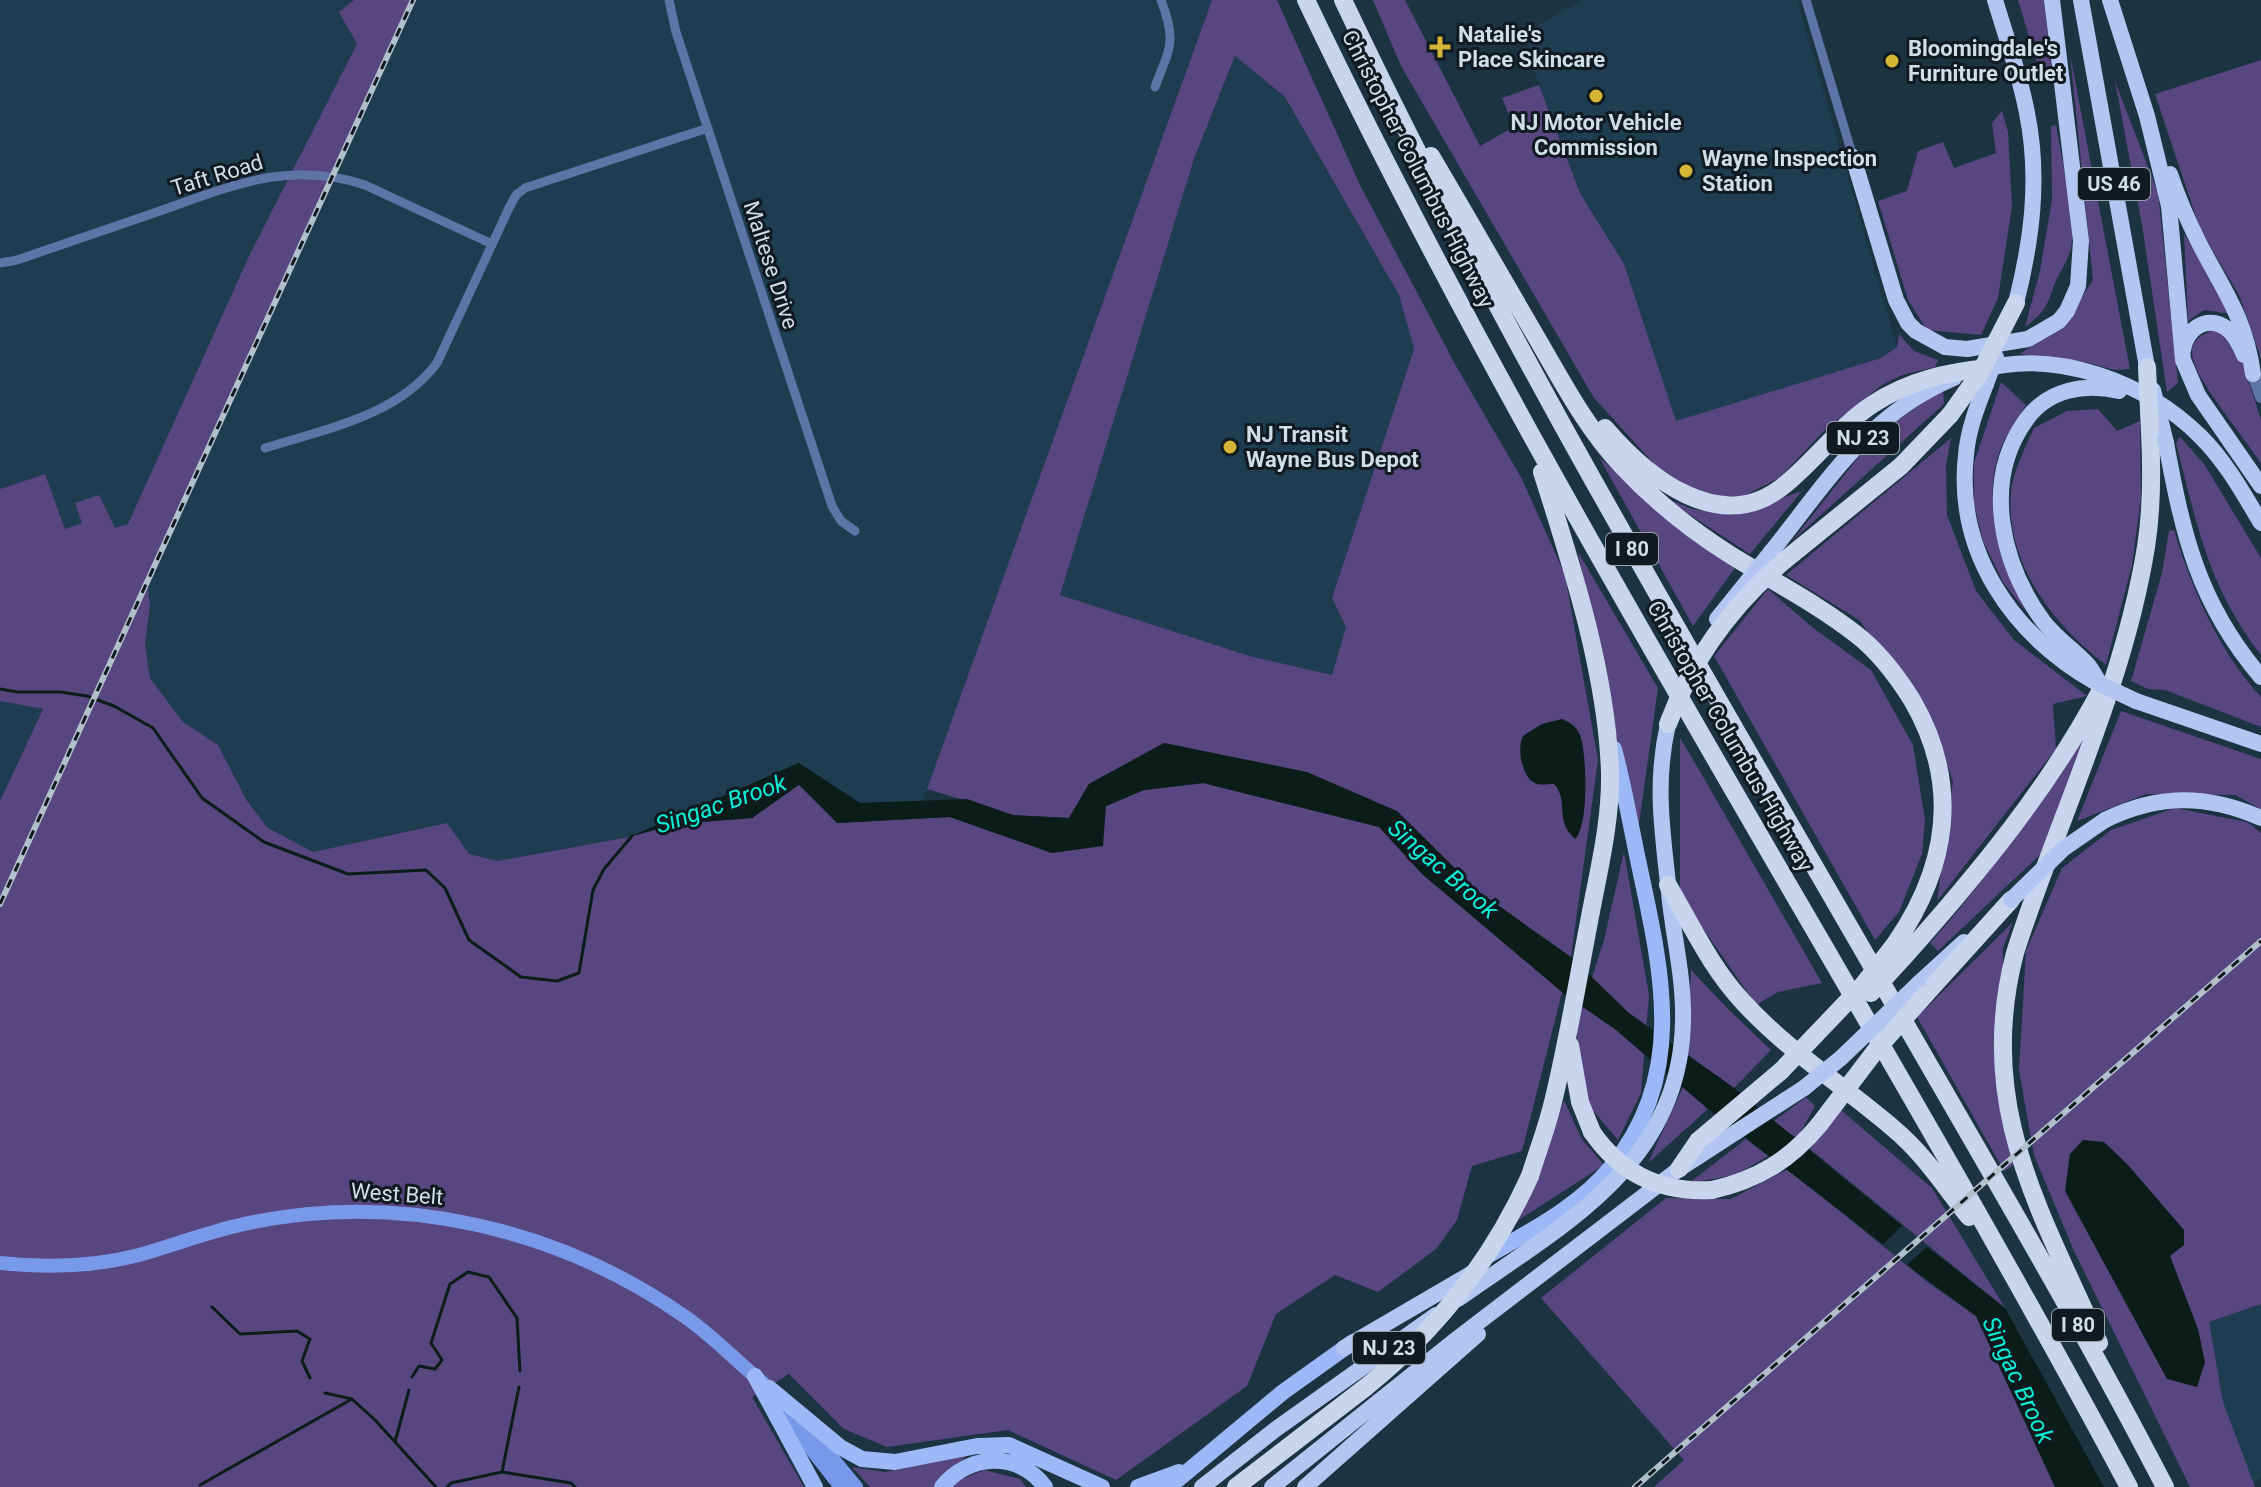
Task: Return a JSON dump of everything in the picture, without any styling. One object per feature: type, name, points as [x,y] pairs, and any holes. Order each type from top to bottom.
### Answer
[{"type":"highway","name":"Christopher Columbus Highway","points":[[1306,0],[1445,278],[1529,431],[2010,1270],[2129,1487]]},
{"type":"highway","name":"Christopher Columbus Highway","points":[[1343,0],[1480,274],[1555,412],[2026,1232],[2165,1487]]},
{"type":"highway","points":[[1995,0],[2024,101],[2033,158],[2031,233],[2016,303],[1987,376],[1969,434],[1965,465],[1967,515],[1978,556],[1989,580],[2020,621],[2049,649],[2085,669]]},
{"type":"highway","points":[[1853,157],[1896,300],[1916,331],[1945,347],[1967,349],[2028,339],[2059,321],[2073,300],[2082,256],[2052,0]]},
{"type":"highway","name":"US 46","points":[[2081,0],[2147,367],[2182,525],[2199,578],[2225,629],[2261,677]]},
{"type":"highway","points":[[2110,0],[2147,116],[2189,222],[2235,305],[2246,336],[2253,374]]},
{"type":"highway","points":[[2147,116],[2172,227],[2183,360],[2194,388],[2261,486]]},
{"type":"highway","points":[[1404,124],[1424,143],[1587,421],[1623,467],[1697,532],[1859,637],[1887,664],[1910,696],[1927,730],[1939,767],[1944,806],[1943,826],[1929,882],[1899,951]]},
{"type":"highway","points":[[1668,724],[1686,682],[1710,642],[1778,556],[1901,466],[1950,415],[1987,361],[2016,303]]},
{"type":"highway","points":[[2183,360],[2187,335],[2199,326],[2215,323],[2233,334],[2253,374]]},
{"type":"highway","points":[[1546,353],[1606,429],[1647,469],[1691,497],[1719,506],[1759,501],[1782,487],[1858,414],[1888,395],[1937,376],[1987,376]]},
{"type":"highway","name":"NJ 23","points":[[1778,556],[1859,442],[1883,419],[1924,391],[1954,378],[1987,376],[2046,365],[2092,374],[2141,391],[2188,425],[2227,467],[2261,523]]},
{"type":"highway","points":[[2147,367],[2151,490],[2140,583],[2108,699],[2015,953],[2005,1008],[2004,1077],[2010,1125],[2023,1171],[2156,1469]]},
{"type":"highway","points":[[2188,425],[2121,392],[2106,388],[2080,388],[2058,394],[2039,406],[2022,426],[2008,451],[2000,500],[2005,538],[2017,573],[2043,620],[2100,684],[2136,701],[2261,744]]},
{"type":"highway","points":[[1236,1487],[1366,1387],[1404,1354],[1456,1299],[1496,1242],[1530,1176],[1551,1108],[1609,805],[1609,761],[1603,709],[1576,583],[1529,431]]},
{"type":"highway","points":[[1679,1169],[1698,1141],[1830,1032],[1899,951],[1962,889],[2045,784],[2074,740],[2120,654]]},
{"type":"highway","name":"NJ 23","points":[[1202,1487],[1321,1396],[1580,1213],[1614,1184],[1644,1148],[1663,1113],[1682,1047],[1683,1003],[1661,831],[1661,760],[1668,724]]},
{"type":"highway","points":[[1568,1026],[1576,1087],[1592,1132],[1613,1158],[1641,1178],[1676,1190],[1712,1190],[1749,1179],[1775,1166],[1805,1142],[1921,990],[2063,849],[2105,820],[2156,801],[2194,799],[2231,806],[2261,818]]},
{"type":"highway","points":[[1668,885],[1708,957],[1738,996],[1778,1037],[1908,1142],[2010,1270]]},
{"type":"highway","name":"NJ 23","points":[[1272,1487],[1538,1276],[1679,1169],[1804,1088],[1921,990]]},
{"type":"highway","points":[[1344,1348],[1580,1213]]},
{"type":"highway","points":[[1305,1487],[1462,1349],[1538,1276]]},
{"type":"main road","points":[[1169,1487],[1283,1392],[1344,1348],[1401,1308],[1539,1225],[1586,1192],[1611,1167],[1632,1138],[1648,1104],[1658,1072],[1664,1029],[1663,987],[1618,766],[1603,709]]},
{"type":"main road","name":"West Belt","points":[[0,1263],[52,1267],[109,1261],[219,1230],[304,1214],[389,1213],[447,1219],[531,1238],[611,1272],[685,1316],[755,1376]]},
{"type":"main road","points":[[755,1376],[840,1447],[862,1459],[885,1463],[988,1444],[1009,1445],[1102,1487]]},
{"type":"main road","points":[[755,1376],[815,1487]]},
{"type":"main road","points":[[755,1376],[841,1487]]},
{"type":"main road","points":[[769,1388],[794,1412],[856,1487]]},
{"type":"main road","points":[[1138,1487],[1182,1470],[1226,1439]]},
{"type":"main road","points":[[942,1487],[965,1468],[988,1460],[1023,1467],[1045,1487]]},
{"type":"street","name":"Maltese Drive","points":[[669,0],[676,32],[832,506],[841,521],[855,531]]},
{"type":"street","points":[[1155,87],[1172,33],[1161,0]]},
{"type":"street","points":[[1806,0],[1853,157]]},
{"type":"street","points":[[265,448],[377,410],[415,388],[437,363],[509,208],[516,195],[525,188],[708,128]]},
{"type":"street","name":"Taft Road","points":[[0,263],[17,260],[245,180],[303,173],[347,179],[365,185],[492,244]]},
{"type":"street","points":[[2253,374],[2261,397]]},
{"type":"shaded area","points":[[0,0],[354,0],[339,12],[358,43],[128,524],[115,529],[82,523],[65,529],[45,474],[0,489]]},
{"type":"shaded area","points":[[354,0],[414,0],[148,585],[150,607],[145,643],[150,678],[183,722],[218,745],[247,801],[268,828],[313,852],[447,823],[469,854],[498,861],[629,837],[676,824],[752,818],[799,784],[838,823],[950,817],[1052,853],[1106,806],[1144,790],[1304,772],[1164,743],[1089,784],[1069,818],[1013,815],[927,789],[1212,0],[1277,0],[1360,185],[1456,366],[1522,479],[1565,575],[1598,760],[1571,957],[1522,1151],[1472,1166],[1457,1220],[1436,1249],[1378,1292],[1335,1275],[1276,1314],[1247,1386],[1116,1480],[1008,1430],[887,1447],[844,1429],[789,1374],[752,1397],[804,1487],[0,1487],[0,801],[43,709],[0,701],[0,489],[45,474],[65,529],[82,523],[75,503],[99,495],[115,528],[128,524],[250,254],[357,44],[339,12]],"holes":[[[1235,56],[1285,97],[1399,295],[1414,349],[1332,598],[1346,627],[1332,675],[1253,657],[1060,595],[1194,159]]]},
{"type":"shaded area","points":[[414,0],[1212,0],[923,801],[860,803],[799,763],[629,837],[498,861],[469,854],[447,823],[313,852],[268,829],[247,801],[218,745],[183,722],[150,678],[145,643],[150,608],[148,585]]},
{"type":"shaded area","points":[[1373,0],[1405,0],[1480,146],[1514,127],[1502,98],[1539,85],[1580,193],[1624,264],[1676,421],[1881,358],[1897,347],[1899,334],[1914,351],[1938,360],[1935,367],[1902,375],[1882,385],[1826,429],[1779,478],[1744,496],[1712,496],[1668,479],[1594,398],[1401,66]]},
{"type":"shaded area","points":[[1582,0],[1797,0],[1897,347],[1881,358],[1676,422],[1624,264],[1580,193],[1533,67],[1528,45],[1532,29]]},
{"type":"shaded area","points":[[2018,0],[2044,0],[2052,74],[2042,79]]},
{"type":"shaded area","points":[[2070,54],[2130,369],[2115,370],[2080,361],[2020,354],[2062,327],[2093,280]]},
{"type":"shaded area","name":"NJ Transit Wayne Bus Depot","points":[[1236,55],[1285,97],[1399,295],[1414,349],[1332,598],[1346,627],[1333,676],[1253,657],[1060,595],[1194,159]]},
{"type":"shaded area","points":[[2261,60],[2261,359],[2240,297],[2200,229],[2155,94]]},
{"type":"shaded area","points":[[2115,81],[2158,193],[2178,383],[2167,392],[2142,225]]},
{"type":"shaded area","points":[[2002,111],[2008,132],[2012,206],[1998,298],[1981,335],[1927,330],[1908,300],[1878,201],[1907,191],[1918,151],[1943,142],[1954,168],[1996,153],[1992,123]]},
{"type":"shaded area","points":[[2056,125],[2070,205],[2071,248],[2046,306],[2025,327],[2040,271],[2052,200],[2051,126]]},
{"type":"shaded area","points":[[2184,233],[2230,314],[2204,310],[2188,321]]},
{"type":"shaded area","points":[[2216,329],[2240,354],[2261,420],[2261,464],[2213,396],[2193,359],[2194,343]]},
{"type":"shaded area","points":[[2001,382],[2026,405],[1999,453],[1993,479],[1999,537],[2025,610],[2003,582],[1983,541],[1974,504],[1974,463]]},
{"type":"shaded area","points":[[1943,389],[1944,404],[1792,541],[1876,435]]},
{"type":"shaded area","points":[[2098,409],[2117,431],[2140,421],[2141,498],[2132,565],[2106,665],[2068,631],[2036,590],[2024,567],[2011,518],[2014,476],[2034,428],[2067,411]]},
{"type":"shaded area","points":[[2180,437],[2204,464],[2261,558],[2261,655],[2228,604],[2206,554],[2176,443]]},
{"type":"shaded area","points":[[1951,438],[1946,465],[1947,515],[1976,591],[2014,640],[2087,696],[2053,704],[2056,749],[1937,901],[1953,781],[1928,713],[1859,620],[1786,575]]},
{"type":"shaded area","points":[[1599,457],[1677,528],[1735,568],[1693,626]]},
{"type":"shaded area","points":[[1802,491],[1750,554],[1661,496],[1692,509],[1735,515]]},
{"type":"shaded area","points":[[2174,530],[2208,619],[2232,660],[2261,697],[2261,727],[2165,690],[2148,689],[2131,681],[2162,573],[2169,531]]},
{"type":"shaded area","points":[[1578,552],[1658,688],[1639,824],[1609,708]]},
{"type":"shaded area","points":[[1768,589],[1812,627],[1871,670],[1913,745],[1925,820],[1922,854],[1899,912],[1875,940],[1714,656]]},
{"type":"shaded area","points":[[0,701],[43,709],[0,801]]},
{"type":"shaded area","points":[[2121,711],[2261,759],[2261,809],[2235,795],[2146,794],[2077,821]]},
{"type":"shaded area","points":[[2090,724],[2044,851],[1938,951],[1930,943],[1995,864]]},
{"type":"shaded area","points":[[1680,738],[1822,983],[1778,992],[1756,1005],[1680,895]]},
{"type":"shaded area","points":[[2175,808],[2247,822],[2261,833],[2261,1304],[2209,1322],[2223,1402],[2255,1487],[2190,1487],[2074,1251],[2034,1155],[2019,1070],[2026,951],[2062,868],[2111,830]],"holes":[[[2083,1140],[2169,1256],[2198,1329]]]},
{"type":"shaded area","points":[[1624,852],[1649,995],[1641,1093],[1618,1140],[1585,1101],[1576,1028],[1604,940]]},
{"type":"shaded area","points":[[2013,922],[2003,948],[2003,977],[2014,1165],[2004,1171],[1917,1017]]},
{"type":"shaded area","points":[[1691,970],[1771,1050],[1734,1088],[1687,1055]]},
{"type":"shaded area","points":[[1683,1087],[1708,1109],[1648,1163]]},
{"type":"shaded area","points":[[1806,1097],[1815,1106],[1795,1137],[1774,1121]]},
{"type":"shaded area","points":[[1564,1100],[1581,1138],[1604,1165],[1514,1223],[1544,1161]]},
{"type":"shaded area","points":[[1841,1110],[1932,1188],[2005,1308],[1810,1149]]},
{"type":"shaded area","points":[[1746,1139],[1768,1156],[1736,1175],[1689,1183]]},
{"type":"shaded area","points":[[1788,1169],[1926,1281],[1976,1316],[2055,1487],[1654,1487],[1684,1460],[1541,1298],[1666,1198],[1731,1199]]},
{"type":"shaded area","points":[[2261,1304],[2261,1477],[2253,1483],[2223,1402],[2209,1322]]},
{"type":"shaded area","points":[[967,1455],[936,1487],[870,1487],[852,1467],[885,1472]]},
{"type":"shaded area","points":[[984,1470],[1020,1479],[1026,1487],[949,1487]]},
{"type":"water","points":[[1562,719],[1579,732],[1584,757],[1585,806],[1580,832],[1575,839],[1565,824],[1559,791],[1554,784],[1533,782],[1523,767],[1520,753],[1523,736],[1542,724]]},
{"type":"water","points":[[1164,743],[1307,772],[1397,811],[1478,891],[1571,957],[1629,1013],[1734,1088],[1902,1226],[1883,1244],[1708,1109],[1616,1030],[1563,993],[1422,874],[1379,827],[1203,783],[1144,790],[1106,806],[1103,846],[1052,853],[950,817],[837,823],[799,785],[752,818],[676,824],[629,837],[799,763],[860,803],[967,799],[1013,815],[1069,818],[1089,784]]},
{"type":"water","points":[[2083,1140],[2104,1142],[2184,1230],[2184,1245],[2170,1256],[2198,1329],[2205,1362],[2197,1387],[2167,1379],[2065,1191],[2070,1154]]},
{"type":"water","points":[[1927,1247],[2005,1308],[2104,1487],[2055,1487],[1976,1316],[1907,1265]]},
{"type":"waterway","name":"Singac Brook","points":[[0,689],[87,696],[114,706],[153,728],[202,798],[264,842],[348,874],[426,870],[445,888],[469,940],[521,977],[557,981],[579,973],[593,890],[604,869],[632,836]]},
{"type":"waterway","points":[[412,1377],[419,1366],[435,1369],[442,1360],[431,1343],[450,1284],[468,1272],[489,1277],[517,1318],[520,1371]]},
{"type":"waterway","points":[[212,1307],[240,1334],[297,1331],[310,1339],[302,1361],[310,1378]]},
{"type":"waterway","points":[[502,1472],[519,1387]]},
{"type":"waterway","points":[[395,1442],[409,1390]]},
{"type":"waterway","points":[[325,1393],[352,1399],[436,1487]]},
{"type":"waterway","points":[[200,1485],[352,1399]]},
{"type":"waterway","points":[[447,1487],[451,1483],[502,1472],[571,1483],[575,1487]]},
{"type":"railway","points":[[0,904],[413,0]]},
{"type":"railway","points":[[1635,1487],[2261,941]]},
{"type":"place","name":"Natalie's Place Skincare","points":[[1440,47]]},
{"type":"place","name":"Bloomingdale's Furniture Outlet","points":[[1892,61]]},
{"type":"place","name":"NJ Motor Vehicle Commission","points":[[1596,96]]},
{"type":"place","name":"Wayne Inspection Station","points":[[1686,171]]},
{"type":"place","name":"NJ Transit Wayne Bus Depot","points":[[1230,447]]}]
